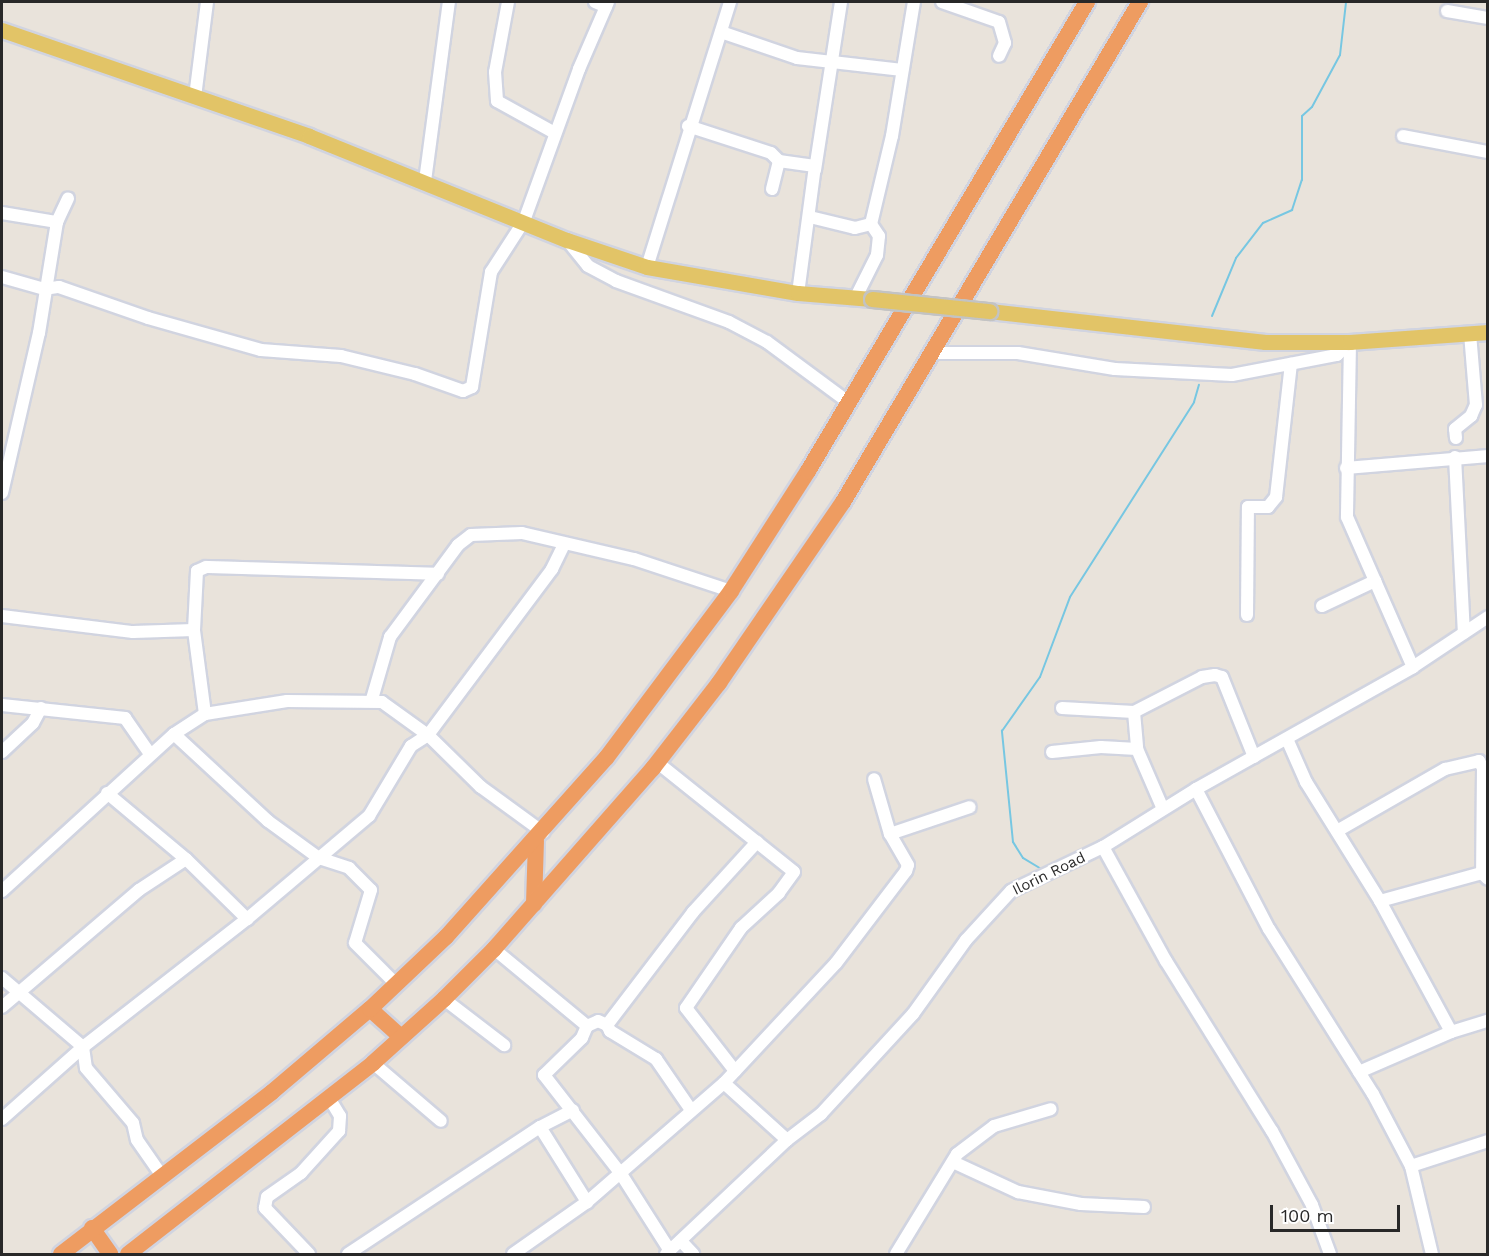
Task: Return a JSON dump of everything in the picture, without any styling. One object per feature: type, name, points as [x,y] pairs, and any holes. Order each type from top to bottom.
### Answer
[{"type":"highway","points":[[61,1254],[272,1092],[397,985],[539,837],[607,757],[730,591],[848,402],[1087,2]]},
{"type":"highway","points":[[128,1254],[373,1063],[444,999],[494,949],[658,763],[719,683],[843,502],[1140,2]]},
{"type":"highway","points":[[534,904],[539,837]]},
{"type":"highway","points":[[370,1009],[401,1037]]},
{"type":"highway","points":[[92,1228],[110,1254]]},
{"type":"main road","points":[[2,30],[195,97],[424,181],[567,240],[646,267],[798,293],[989,310],[1255,341],[1350,342],[1488,332]]},
{"type":"street","points":[[195,97],[207,2]]},
{"type":"street","points":[[424,181],[449,2]]},
{"type":"street","points":[[508,2],[495,72],[497,101],[555,133]]},
{"type":"street","points":[[646,267],[688,126],[730,2]]},
{"type":"street","points":[[798,293],[830,62],[841,2]]},
{"type":"street","points":[[856,297],[877,255],[879,236],[871,224],[892,136],[914,2]]},
{"type":"street","points":[[942,2],[999,22],[1005,43],[999,56]]},
{"type":"street","points":[[2,276],[44,289],[59,286],[148,318],[261,350],[341,356],[416,374],[463,391],[472,387],[477,377],[491,272],[524,221],[603,3]]},
{"type":"street","points":[[1447,11],[1488,18]]},
{"type":"street","points":[[721,32],[797,57],[902,70]]},
{"type":"street","points":[[688,126],[771,153],[779,161],[815,166],[815,170]]},
{"type":"street","points":[[1402,136],[1488,152]]},
{"type":"street","points":[[772,189],[779,161]]},
{"type":"street","points":[[2,493],[6,449],[39,333],[44,289],[57,222],[68,198]]},
{"type":"street","points":[[2,213],[57,222]]},
{"type":"street","points":[[810,217],[848,228],[871,224]]},
{"type":"street","points":[[567,240],[588,266],[616,281],[729,322],[767,342],[848,402]]},
{"type":"street","points":[[1456,438],[1455,429],[1471,416],[1476,405],[1470,333]]},
{"type":"street","points":[[930,353],[1018,353],[1115,369],[1232,375],[1337,355],[1350,342]]},
{"type":"street","points":[[1350,342],[1346,468],[1347,517],[1413,667]]},
{"type":"street","points":[[1247,615],[1248,507],[1268,507],[1276,497],[1291,364]]},
{"type":"street","points":[[1346,468],[1488,456]]},
{"type":"street","points":[[1455,458],[1464,633]]},
{"type":"street","points":[[372,699],[390,637],[458,545],[471,535],[522,533],[634,559],[730,591]]},
{"type":"street","points":[[2,1119],[83,1047],[247,919],[369,816],[411,746],[428,735],[552,569],[564,544]]},
{"type":"street","points":[[206,714],[194,630],[194,576],[206,567],[438,574]]},
{"type":"street","points":[[1322,606],[1375,581]]},
{"type":"street","points":[[2,616],[133,632],[194,630]]},
{"type":"street","name":"Ilorin Road","points":[[668,1253],[787,1140],[821,1114],[913,1014],[1003,898],[1103,847],[1196,789],[1413,667],[1488,617]]},
{"type":"street","points":[[1062,708],[1134,712],[1202,677],[1215,675],[1222,677],[1254,756]]},
{"type":"street","points":[[2,891],[174,734],[206,714],[287,701],[372,699],[399,712],[428,735],[481,787],[539,837]]},
{"type":"street","points":[[2,705],[125,718],[150,754]]},
{"type":"street","points":[[2,753],[33,723],[41,708]]},
{"type":"street","points":[[1134,712],[1137,750],[1163,809]]},
{"type":"street","points":[[174,734],[268,821],[319,858],[349,868],[371,890],[355,943],[397,985]]},
{"type":"street","points":[[1287,739],[1306,782],[1380,901],[1451,1032]]},
{"type":"street","points":[[1052,752],[1101,747],[1137,750]]},
{"type":"street","points":[[1336,831],[1445,769],[1479,761],[1483,768],[1485,876],[1380,901]]},
{"type":"street","points":[[658,763],[794,872],[779,893],[741,928],[686,1008],[735,1071]]},
{"type":"street","points":[[513,1254],[587,1202],[724,1083],[836,963],[906,871],[905,857],[890,834],[874,779]]},
{"type":"street","points":[[1196,789],[1269,928],[1359,1072],[1411,1166],[1432,1254]]},
{"type":"street","points":[[107,793],[186,859],[247,919]]},
{"type":"street","points":[[890,834],[970,807]]},
{"type":"street","points":[[607,1025],[693,912],[757,842]]},
{"type":"street","points":[[1103,847],[1166,961],[1272,1131],[1312,1205],[1330,1254]]},
{"type":"street","points":[[2,1007],[139,890],[186,859]]},
{"type":"street","points":[[494,949],[587,1026]]},
{"type":"street","points":[[2,978],[83,1047],[86,1068],[133,1123],[137,1140],[162,1176]]},
{"type":"street","points":[[444,999],[504,1045]]},
{"type":"street","points":[[668,1253],[621,1174],[544,1076],[582,1038],[587,1026],[597,1021],[607,1025],[610,1031],[656,1059],[691,1110]]},
{"type":"street","points":[[1359,1072],[1451,1032],[1488,1021]]},
{"type":"street","points":[[373,1063],[441,1121]]},
{"type":"street","points":[[724,1083],[787,1140]]},
{"type":"street","points":[[309,1254],[265,1208],[267,1197],[302,1173],[339,1131],[340,1116],[329,1098]]},
{"type":"street","points":[[896,1254],[920,1210],[975,1137],[994,1126],[1051,1109]]},
{"type":"street","points":[[348,1254],[540,1127],[573,1110]]},
{"type":"street","points":[[540,1127],[587,1202]]},
{"type":"street","points":[[1411,1166],[1488,1141]]},
{"type":"street","points":[[954,1162],[1018,1192],[1081,1204],[1144,1207]]},
{"type":"street","points":[[681,1241],[693,1254]]},
{"type":"waterway","points":[[1212,316],[1236,258],[1263,223],[1292,210],[1302,180],[1302,116],[1312,107],[1340,55],[1346,2]]},
{"type":"waterway","points":[[1043,870],[1023,858],[1013,842],[1002,731],[1040,677],[1070,597],[1194,402],[1199,385]]}]
